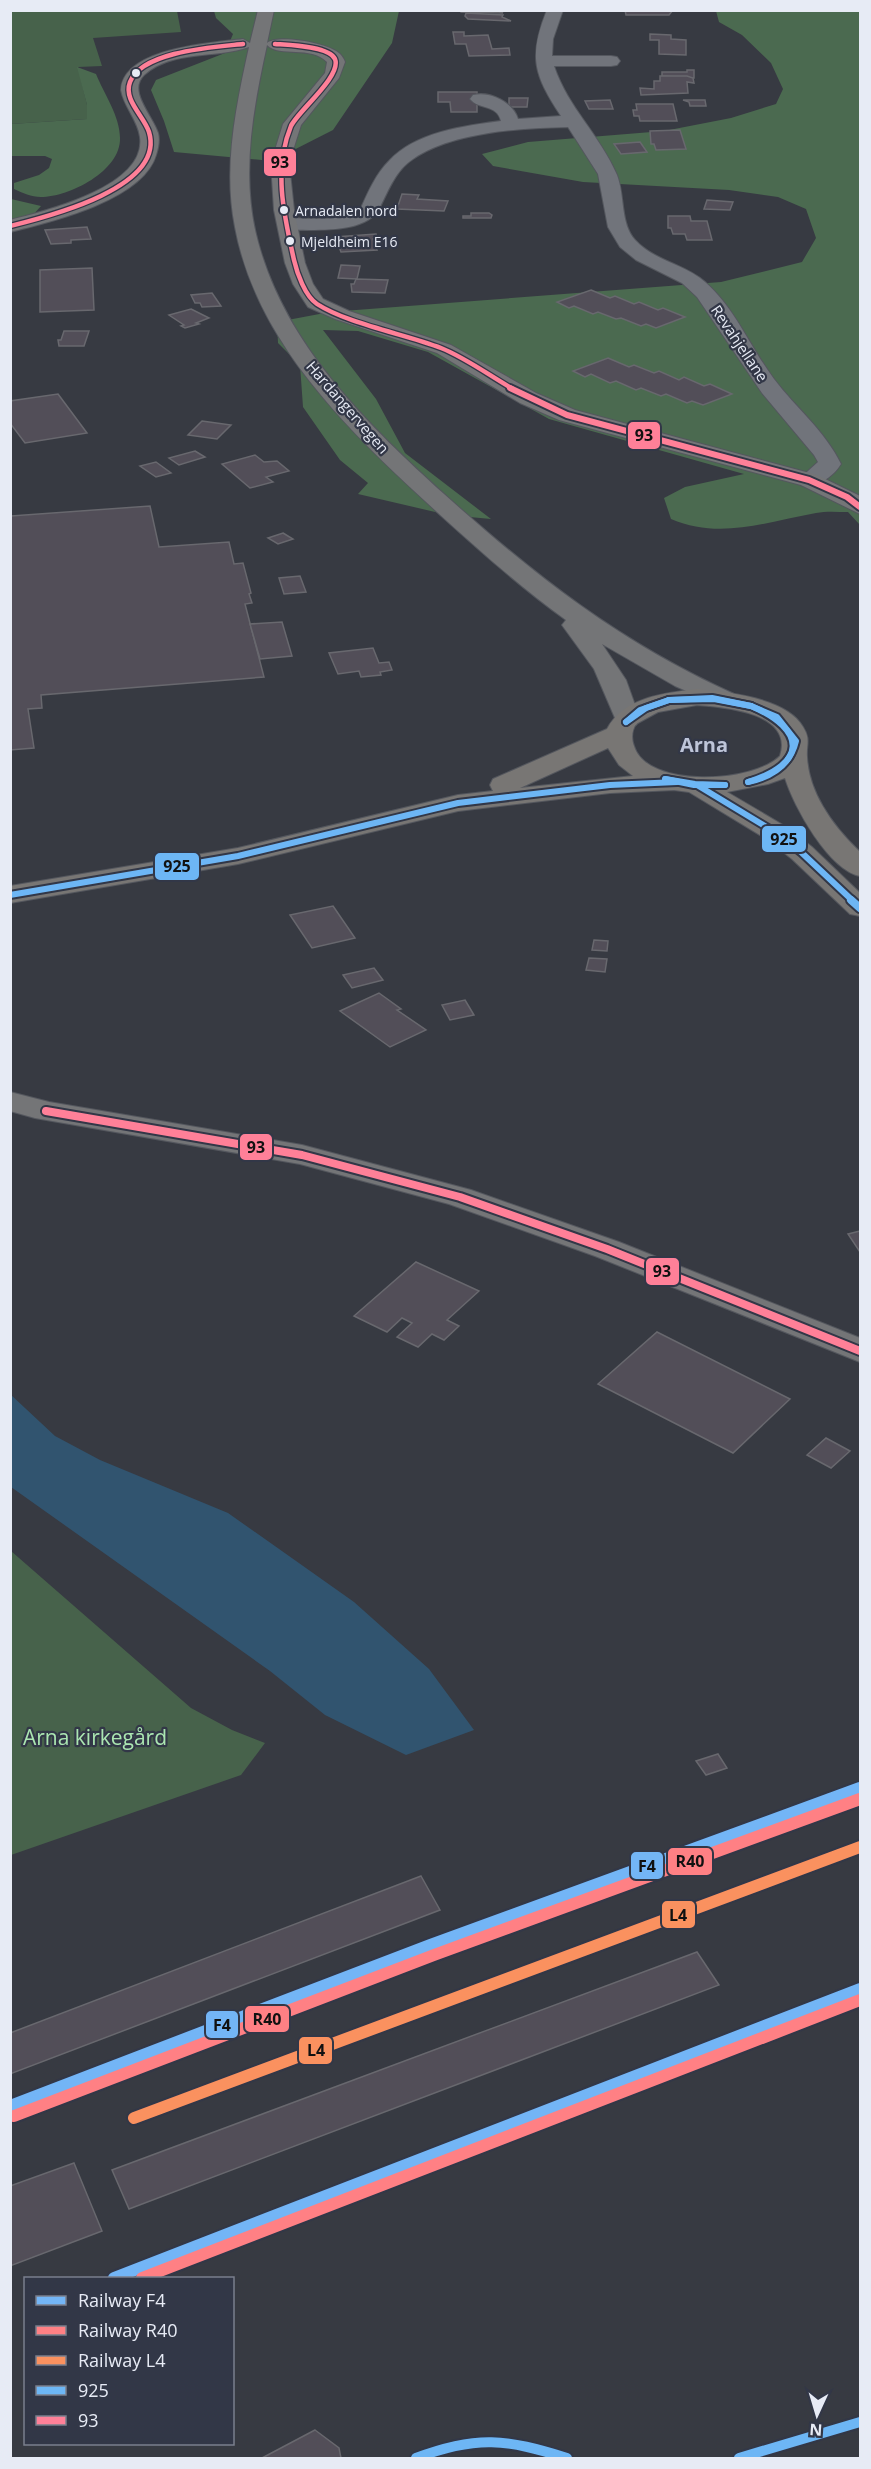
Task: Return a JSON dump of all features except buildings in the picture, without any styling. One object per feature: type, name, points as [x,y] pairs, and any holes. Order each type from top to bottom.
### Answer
[{"type":"highway","points":[[458,803],[551,765],[623,726],[645,708],[669,700],[697,697],[725,699],[751,705],[773,714],[789,727],[796,741],[793,755],[799,783],[810,808],[827,834],[861,868]]},
{"type":"highway","points":[[623,726],[620,747],[631,762],[651,774],[687,784],[778,834],[802,853],[861,909]]},
{"type":"highway","points":[[10,895],[238,856],[458,803],[610,785],[736,784],[762,778],[782,768],[793,755]]},
{"type":"main road","name":"Hardangervegen","points":[[266,10],[240,142],[239,169],[242,215],[252,254],[280,322],[320,378],[386,453],[452,514],[556,603],[670,674],[725,699]]},
{"type":"main road","points":[[10,226],[86,203],[115,188],[139,170],[147,156],[150,142],[149,131],[130,95],[130,84],[135,74],[145,65],[186,53],[243,44]]},
{"type":"main road","points":[[275,44],[303,46],[323,51],[334,57],[336,67],[326,83],[297,117],[280,163],[280,186],[295,262],[303,284],[315,303],[327,310],[444,349],[528,398],[567,415],[626,433],[808,480],[847,497],[861,507]]},
{"type":"main road","name":"Hardangervegen","points":[[556,603],[607,667],[623,699],[623,726]]},
{"type":"main road","points":[[10,1101],[46,1111],[302,1155],[460,1197],[607,1249],[861,1351]]},
{"type":"main road","points":[[10,1112],[46,1111]]},
{"type":"street","name":"Revahjellane","points":[[555,10],[545,34],[543,61],[553,88],[608,176],[616,223],[627,242],[644,257],[687,278],[706,294],[780,401],[824,450],[830,464],[808,480]]},
{"type":"street","points":[[543,61],[611,61]]},
{"type":"street","points":[[479,99],[506,110],[510,117],[510,127]]},
{"type":"street","points":[[287,224],[341,222],[361,217],[368,212],[386,173],[408,153],[424,144],[444,138],[510,127],[575,121]]},
{"type":"green space","points":[[11,11],[177,11],[181,32],[93,38],[102,66],[78,67],[87,105],[87,119],[11,124]]},
{"type":"green space","points":[[214,11],[399,11],[392,43],[333,130],[272,161],[174,152],[151,90],[156,80],[225,53],[233,34],[216,18]]},
{"type":"green space","points":[[716,11],[860,11],[860,525],[848,512],[820,512],[725,529],[689,525],[671,519],[664,498],[685,487],[744,474],[549,419],[428,352],[358,331],[323,330],[376,399],[405,453],[491,519],[448,515],[358,494],[368,483],[340,460],[303,407],[300,365],[278,343],[277,322],[330,312],[721,282],[802,262],[816,238],[806,209],[778,197],[729,190],[583,182],[493,166],[482,154],[528,142],[664,131],[731,118],[776,104],[783,89],[771,63],[742,35],[719,22]]},
{"type":"green space","points":[[77,67],[96,74],[117,122],[120,138],[118,150],[103,171],[79,187],[52,196],[27,195],[14,189],[14,183],[39,175],[49,168],[52,159],[45,156],[11,156],[11,124],[87,119],[87,105]]},
{"type":"green space","points":[[11,199],[41,206],[33,215],[11,220]]},
{"type":"green space","name":"Arna kirkegård","points":[[11,1551],[191,1708],[232,1730],[265,1743],[241,1775],[11,1855]]},
{"type":"water","points":[[10,1394],[55,1436],[100,1460],[228,1513],[354,1602],[429,1669],[474,1730],[406,1755],[325,1715],[270,1671],[11,1487]]},
{"type":"rail line","name":"F4","points":[[10,2106],[430,1945],[860,1788]]},
{"type":"rail line","name":"R40","points":[[14,2116],[434,1955],[860,1799]]},
{"type":"rail line","name":"L4","points":[[134,2118],[860,1847]]},
{"type":"rail line","name":"F4","points":[[117,2277],[860,1989]]},
{"type":"rail line","name":"R40","points":[[145,2277],[860,2000]]},
{"type":"transit line","name":"93","points":[[10,226],[49,216],[96,199],[117,188],[135,174],[146,158],[150,139],[146,125],[130,98],[130,83],[136,73],[162,58],[180,53],[243,44]]},
{"type":"transit line","name":"93","points":[[275,44],[303,46],[323,51],[334,57],[336,62],[333,74],[292,124],[280,163],[284,210],[295,263],[303,284],[315,303],[342,315],[444,349],[528,398],[567,415],[809,480],[847,497],[860,507]]},
{"type":"transit line","name":"925","points":[[669,700],[712,698],[751,706]]},
{"type":"transit line","name":"925","points":[[669,700],[714,699],[751,706]]},
{"type":"transit line","name":"925","points":[[626,722],[634,713],[669,700]]},
{"type":"transit line","name":"925","points":[[626,722],[646,708],[669,700]]},
{"type":"transit line","name":"925","points":[[748,782],[767,776],[781,768],[790,757],[793,746],[791,735],[783,724],[770,714],[751,706]]},
{"type":"transit line","name":"925","points":[[748,782],[773,774],[780,769],[790,757],[796,741],[777,717],[751,706]]},
{"type":"transit line","name":"925","points":[[665,779],[695,784],[725,785]]},
{"type":"transit line","name":"925","points":[[665,779],[694,785],[725,785]]},
{"type":"transit line","name":"925","points":[[10,895],[238,856],[458,803],[610,785],[677,782]]},
{"type":"transit line","name":"925","points":[[697,785],[778,834],[802,853],[860,908]]},
{"type":"transit line","name":"93","points":[[46,1111],[302,1155],[460,1197],[607,1249],[860,1351]]},
{"type":"transit line","name":"925","points":[[739,2458],[860,2422]]},
{"type":"transit line","name":"925","points":[[416,2458],[457,2444],[475,2441],[508,2442],[567,2458]]},
{"type":"place","name":"Arnadalen nord","points":[[284,210]]},
{"type":"place","name":"Mjeldheim E16","points":[[290,241]]},
{"type":"district","name":"Arna","points":[[704,744]]}]
